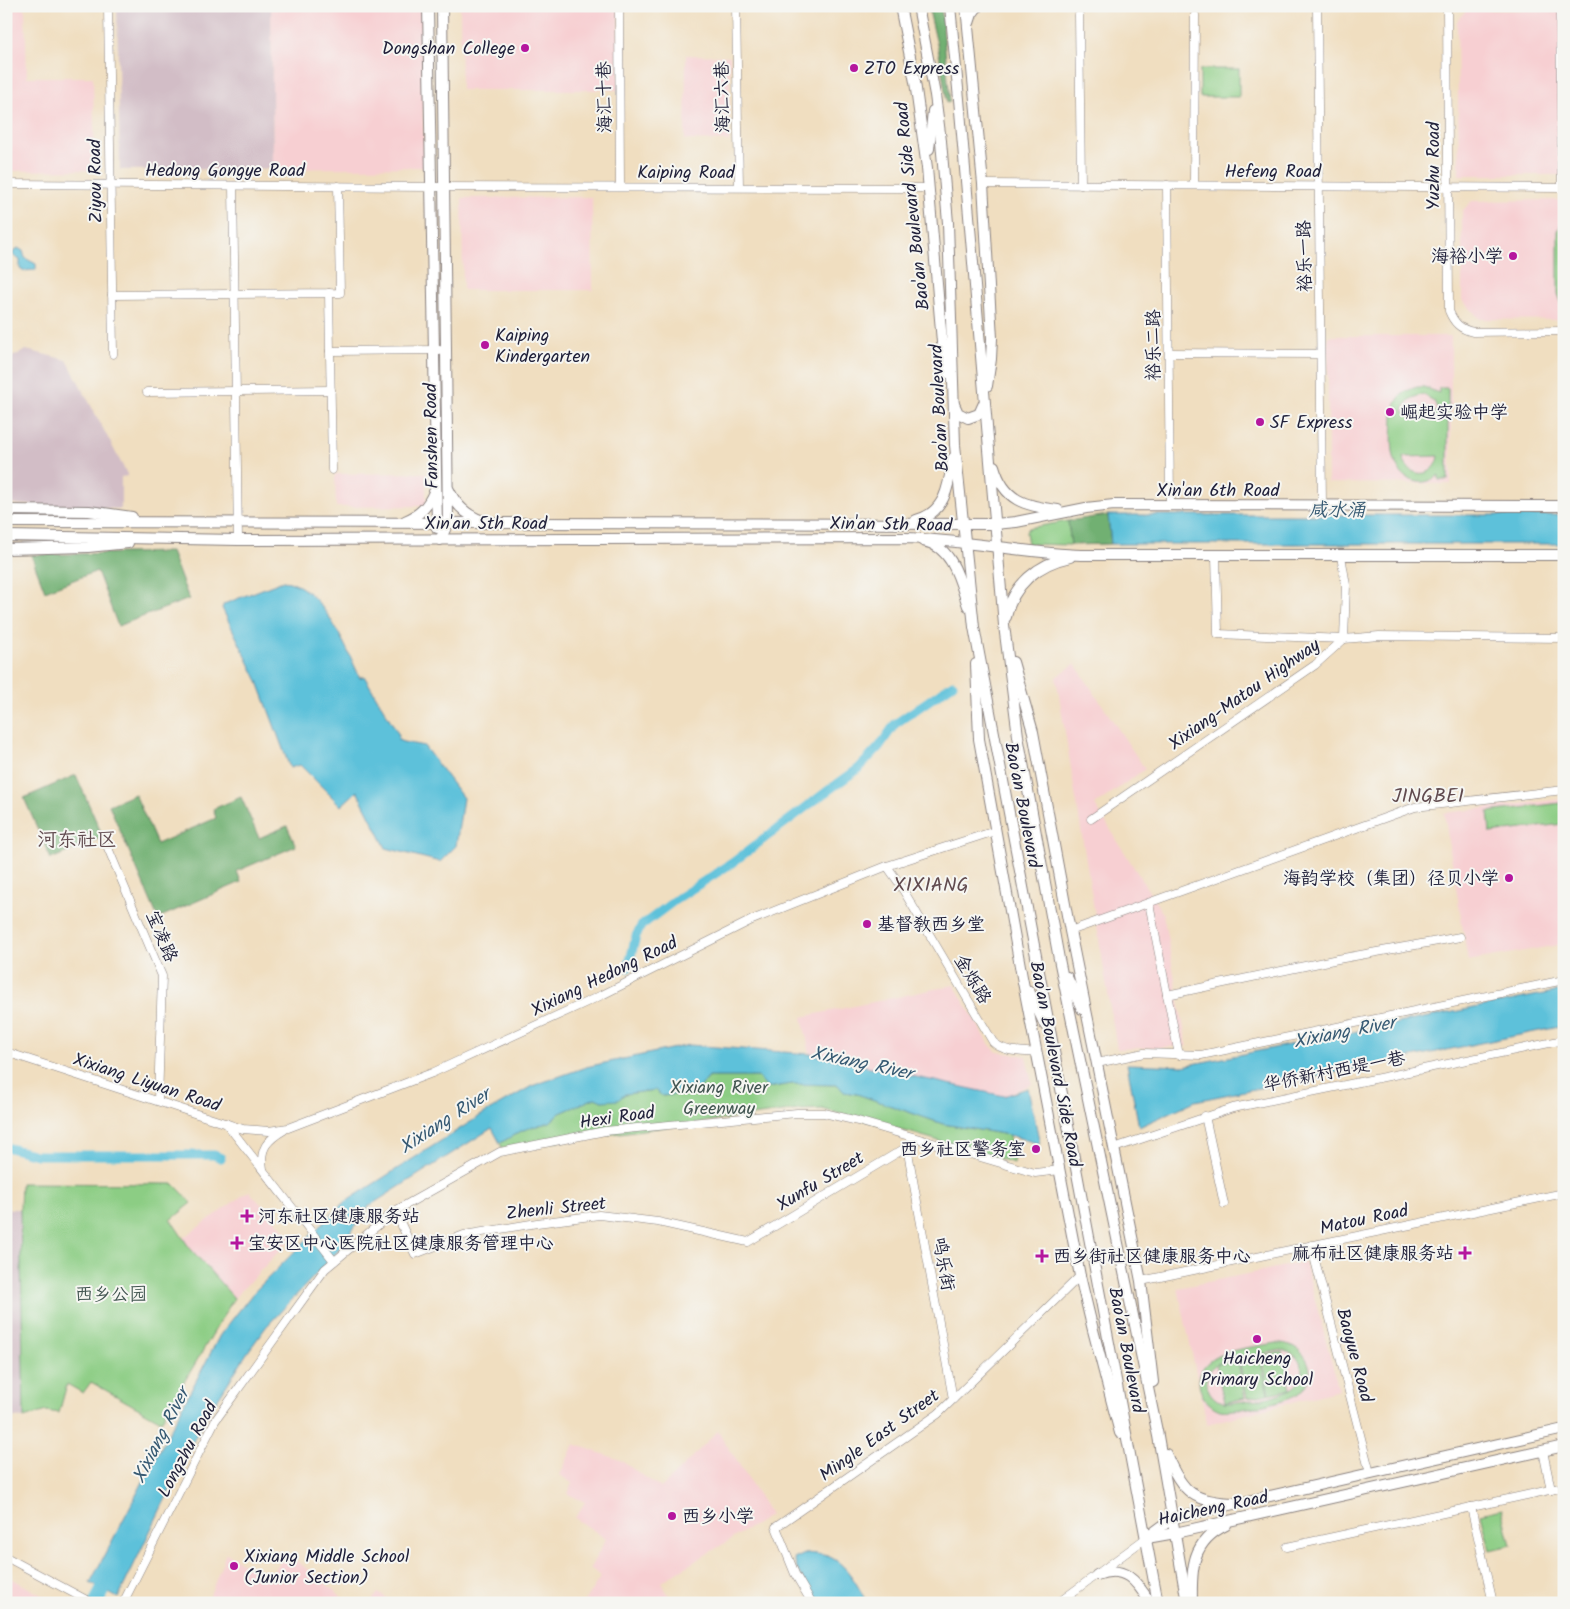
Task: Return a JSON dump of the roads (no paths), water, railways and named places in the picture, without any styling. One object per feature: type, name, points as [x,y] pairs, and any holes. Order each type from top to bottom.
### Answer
[{"type":"main road","name":"Fanshen Road","points":[[428,6],[432,187],[435,523],[440,540]]},
{"type":"main road","name":"Fanshen Road","points":[[440,540],[448,523],[442,6]]},
{"type":"main road","name":"Bao'an Boulevard Side Road","points":[[900,6],[915,82],[927,168],[942,342],[954,402]]},
{"type":"main road","name":"Bao'an Boulevard","points":[[918,6],[935,95],[941,141],[948,222],[955,445],[974,627],[1158,1603]]},
{"type":"main road","name":"Bao'an Boulevard","points":[[950,6],[1004,625],[1018,736],[1059,959],[1158,1436],[1187,1603]]},
{"type":"main road","points":[[954,402],[958,413],[968,418],[979,414],[984,402],[991,359],[992,338],[983,184],[966,6]]},
{"type":"main road","points":[[968,29],[972,14],[978,6]]},
{"type":"main road","points":[[927,168],[935,95]]},
{"type":"main road","points":[[959,98],[979,148]]},
{"type":"main road","points":[[932,238],[949,268]]},
{"type":"main road","points":[[987,438],[998,478],[1008,494],[1032,506],[1064,511]]},
{"type":"main road","points":[[902,523],[930,515],[943,500],[949,480],[955,445]]},
{"type":"main road","points":[[448,486],[455,501],[467,513],[482,521],[492,523]]},
{"type":"main road","points":[[397,523],[414,517],[421,512],[427,505],[435,488]]},
{"type":"main road","name":"Xin'an 6th Road","points":[[964,524],[1016,522],[1064,511],[1100,506],[1564,506]]},
{"type":"main road","points":[[6,510],[89,511],[173,522]]},
{"type":"main road","name":"Xin'an 5th Road","points":[[6,522],[964,524]]},
{"type":"main road","name":"Xin'an 5th Road","points":[[6,536],[238,540],[905,538],[966,542]]},
{"type":"main road","points":[[905,538],[929,542],[940,548],[946,555],[959,577],[974,627]]},
{"type":"main road","points":[[6,549],[88,547],[171,539]]},
{"type":"main road","points":[[966,542],[1052,554],[1082,555],[1564,555]]},
{"type":"main road","points":[[1082,555],[1055,562],[1026,578],[1010,601],[1004,625],[1033,732],[1070,931],[1141,1281],[1158,1436],[1170,1465],[1191,1493],[1207,1501],[1236,1503]]},
{"type":"main road","name":"Bao'an Boulevard Side Road","points":[[974,627],[977,723],[1022,977],[1080,1276],[1100,1359],[1139,1501]]},
{"type":"main road","points":[[1059,959],[1089,1026]]},
{"type":"main road","points":[[1022,977],[1052,1039]]},
{"type":"main road","name":"Haicheng Road","points":[[1146,1538],[1173,1518],[1564,1429]]},
{"type":"main road","name":"Haicheng Road","points":[[1146,1538],[1176,1533],[1564,1446]]},
{"type":"main road","points":[[1192,1603],[1195,1560],[1202,1544],[1216,1530],[1242,1518]]},
{"type":"main road","points":[[1097,1576],[1104,1572],[1126,1574],[1140,1587],[1150,1603]]},
{"type":"street","name":"Ziyou Road","points":[[108,6],[113,354]]},
{"type":"street","name":"海汇十巷","points":[[619,6],[620,187]]},
{"type":"street","name":"海汇六巷","points":[[736,6],[739,188]]},
{"type":"street","name":"裕乐一路","points":[[1317,6],[1322,506]]},
{"type":"street","name":"Yuzhu Road","points":[[1447,6],[1449,311],[1456,324],[1473,332],[1564,332]]},
{"type":"street","points":[[1560,6],[1563,188]]},
{"type":"street","points":[[1079,15],[1081,184]]},
{"type":"street","points":[[1194,185],[1195,15]]},
{"type":"street","name":"Hedong Gongye Road","points":[[6,184],[444,187]]},
{"type":"street","name":"Hefeng Road","points":[[983,184],[1563,188]]},
{"type":"street","name":"裕乐二路","points":[[1167,185],[1170,506]]},
{"type":"street","points":[[233,186],[238,540]]},
{"type":"street","points":[[112,295],[340,293],[338,186]]},
{"type":"street","name":"Kaiping Road","points":[[444,187],[928,188]]},
{"type":"street","points":[[330,293],[332,470]]},
{"type":"street","points":[[330,351],[446,350]]},
{"type":"street","points":[[1169,353],[1320,354]]},
{"type":"street","points":[[147,392],[331,390]]},
{"type":"street","points":[[1216,556],[1218,634],[1344,639],[1379,636],[1564,638]]},
{"type":"street","name":"Xixiang-Matou Highway","points":[[1091,819],[1316,664],[1344,639],[1346,585],[1341,556]]},
{"type":"street","points":[[1070,931],[1415,807],[1564,790]]},
{"type":"street","name":"Xixiang Hedong Road","points":[[225,1123],[254,1130],[269,1131],[288,1128],[432,1073],[602,994],[752,920],[887,866],[995,831]]},
{"type":"street","name":"宝凌路","points":[[108,848],[162,976],[158,1101]]},
{"type":"street","name":"金烁路","points":[[887,866],[899,883],[993,1042],[1006,1050],[1037,1052]]},
{"type":"street","points":[[1149,903],[1179,1055]]},
{"type":"street","points":[[1167,995],[1338,959],[1460,937]]},
{"type":"street","points":[[1097,1065],[1144,1053],[1160,1052],[1179,1055],[1201,1055],[1564,980]]},
{"type":"street","name":"华侨新村西堤一巷","points":[[1114,1148],[1205,1116],[1263,1100],[1564,1040]]},
{"type":"street","name":"Xixiang Liyuan Road","points":[[6,1052],[225,1123],[334,1261]]},
{"type":"street","name":"Hexi Road","points":[[325,1269],[395,1211],[500,1152],[605,1131],[812,1112],[824,1113],[911,1136],[1035,1173],[1060,1170]]},
{"type":"street","points":[[1205,1116],[1224,1204]]},
{"type":"street","points":[[263,1171],[262,1156],[264,1146],[272,1138],[288,1128]]},
{"type":"street","points":[[907,1147],[911,1136]]},
{"type":"street","name":"Xunfu Street","points":[[748,1242],[907,1147]]},
{"type":"street","name":"鸣乐街","points":[[907,1147],[953,1399]]},
{"type":"street","name":"Matou Road","points":[[1141,1281],[1564,1193]]},
{"type":"street","name":"Zhenli Street","points":[[395,1211],[415,1254],[464,1236],[537,1223],[599,1215],[658,1222],[748,1242]]},
{"type":"street","name":"Baoyue Road","points":[[1311,1245],[1370,1473]]},
{"type":"street","name":"Longzhu Road","points":[[124,1603],[215,1421],[325,1269]]},
{"type":"street","name":"Mingle East Street","points":[[812,1603],[795,1574],[776,1528],[938,1414],[1080,1276]]},
{"type":"street","points":[[1543,1451],[1551,1490]]},
{"type":"street","points":[[1287,1547],[1564,1487]]},
{"type":"street","points":[[1471,1506],[1493,1603]]},
{"type":"street","points":[[1058,1603],[1146,1538]]},
{"type":"street","points":[[6,1557],[92,1603]]},
{"type":"water","points":[[18,248],[23,251],[25,258],[36,264],[36,270],[23,271],[20,269],[20,260],[13,255],[14,251]]},
{"type":"water","points":[[1108,515],[1564,515],[1564,544],[1111,544]]},
{"type":"water","points":[[283,581],[296,585],[309,593],[320,605],[340,635],[360,678],[364,676],[399,735],[398,740],[424,746],[463,798],[456,846],[440,862],[386,848],[357,791],[341,806],[300,765],[290,768],[257,679],[222,608],[224,604]]},
{"type":"water","points":[[1564,990],[1564,1026],[1195,1101],[1139,1127],[1127,1064],[1183,1066]]},
{"type":"water","points":[[689,1045],[810,1054],[1004,1096],[1028,1088],[1040,1144],[1009,1135],[943,1124],[857,1094],[844,1092],[838,1085],[792,1084],[767,1088],[758,1077],[709,1077],[696,1092],[662,1096],[655,1090],[625,1094],[618,1100],[602,1101],[595,1098],[560,1113],[550,1122],[523,1130],[500,1143],[492,1128],[369,1206],[339,1250],[266,1327],[247,1353],[200,1427],[118,1598],[90,1583],[220,1335],[253,1293],[342,1204],[483,1114],[532,1086],[586,1067]]},
{"type":"water","points":[[807,1553],[827,1556],[840,1563],[851,1575],[867,1603],[817,1603],[798,1571],[794,1559]]},
{"type":"waterway","points":[[628,968],[636,936],[641,926],[678,898],[732,863],[858,769],[879,747],[895,724],[953,684]]},
{"type":"waterway","points":[[6,1147],[36,1155],[214,1155],[221,1158]]},
{"type":"waterway","name":"Xixiang River","points":[[96,1603],[112,1573]]},
{"type":"place","name":"Dongshan College","points":[[525,48]]},
{"type":"place","name":"ZTO Express","points":[[854,68]]},
{"type":"place","name":"海裕小学","points":[[1513,256]]},
{"type":"place","name":"Kaiping Kindergarten","points":[[485,345]]},
{"type":"place","name":"崛起实验中学","points":[[1390,412]]},
{"type":"place","name":"SF Express","points":[[1260,422]]},
{"type":"place","name":"海韵学校（集团）径贝小学","points":[[1509,878]]},
{"type":"place","name":"基督教西乡堂","points":[[867,924]]},
{"type":"place","name":"西乡社区警务室","points":[[1036,1149]]},
{"type":"place","name":"河东社区健康服务站","points":[[247,1216]]},
{"type":"place","name":"宝安区中心医院社区健康服务管理中心","points":[[237,1243]]},
{"type":"place","name":"麻布社区健康服务站","points":[[1465,1253]]},
{"type":"place","name":"西乡街社区健康服务中心","points":[[1042,1256]]},
{"type":"place","name":"Haicheng Primary School","points":[[1257,1339]]},
{"type":"place","name":"西乡小学","points":[[672,1516]]},
{"type":"place","name":"Xixiang Middle School (Junior Section)","points":[[234,1566]]},
{"type":"district","name":"JINGBEI","points":[[1428,795]]},
{"type":"district","name":"河东社区","points":[[77,839]]},
{"type":"district","name":"XIXIANG","points":[[931,884]]},
{"type":"water label","name":"咸水涌","points":[[1337,509]]},
{"type":"park label","name":"Xixiang River Greenway","points":[[719,1097]]},
{"type":"park label","name":"西乡公园","points":[[111,1294]]}]
